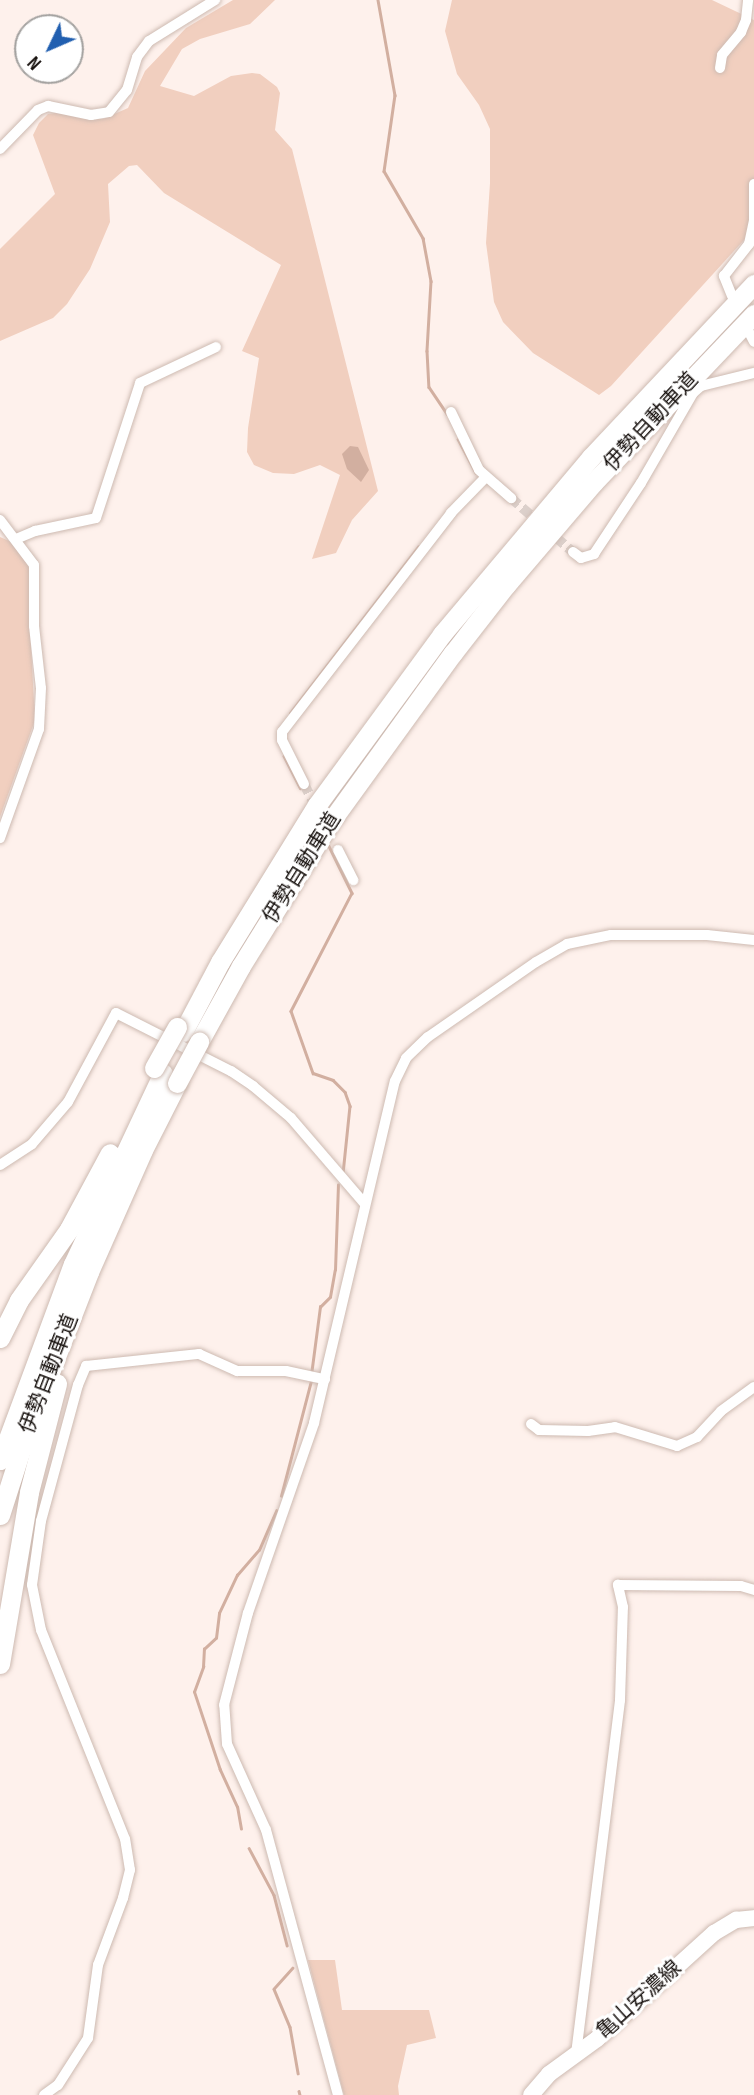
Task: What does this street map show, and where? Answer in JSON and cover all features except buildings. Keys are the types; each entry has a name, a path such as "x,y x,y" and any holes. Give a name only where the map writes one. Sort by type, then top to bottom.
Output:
{"highway":[{"name":"伊勢自動車道","path":"0,1460 73,1264 165,1074 220,962 317,806 442,634 546,506 754,284"},
{"name":"伊勢自動車道","path":"186,1033 329,824 453,653 506,585 594,482 752,329"},
{"path":"0,1338 19,1300 69,1229 165,1074 186,1033"},
{"name":"伊勢自動車道","path":"0,1515 48,1374 102,1243 165,1074"},
{"path":"0,1664 37,1451 102,1243"}],"main road":[{"name":"亀山安濃線","path":"531,2095 550,2074 714,1933 736,1920 754,1918"}],"street":[{"path":"0,149 38,110 48,106 91,115 109,112 127,90 137,57 149,41 215,0"},
{"path":"720,68 722,55 741,32 746,20 748,0"},
{"path":"732,296 724,276 749,244 754,220 754,184"},
{"path":"16,539 34,531 96,518 140,383 216,347"},
{"path":"573,552 581,558 594,554 641,483 694,393 701,386 754,373"},
{"path":"452,412 475,465 511,498"},
{"path":"304,784 282,740 284,729 451,513 486,477"},
{"path":"0,520 16,539 35,570 34,626 41,688 34,750 0,838"},
{"path":"338,850 353,880"},
{"path":"338,2095 266,1830 231,1755 225,1723 228,1684 248,1613 306,1450 391,1092 406,1058 428,1037 536,962 575,941 611,935 707,935 754,940"},
{"path":"0,1165 32,1144 68,1102 116,1013 232,1071 253,1086 291,1118 364,1203"},
{"path":"44,2095 58,2085 88,2038 97,1965 123,1898 130,1870 122,1832 41,1630 32,1594 32,1569 41,1521 78,1385 86,1366 199,1354 237,1371 286,1371 321,1378"},
{"path":"531,1424 539,1430 589,1431 615,1427 677,1446 697,1437 720,1411 754,1387"},
{"path":"576,2054 620,1700 623,1607 618,1585 741,1586 754,1590"}],"shaded area":[{"path":"233,0 275,0 250,24 200,39 182,49 160,86 194,96 231,76 252,73 260,74 277,87 280,93 275,130 292,149 378,491 352,520 336,553 312,559 340,475 320,465 294,474 273,473 254,465 247,452 259,358 242,351 281,265 164,193 137,165 129,166 108,184 110,222 90,269 67,304 53,318 0,341 0,249 55,194 33,135 39,123 48,114 103,119 128,108 145,71 186,28"},
{"path":"452,0 712,0 754,20 754,229 611,386 599,395 533,353 503,322 494,302 486,243 490,129 479,105 457,74 445,31"},
{"path":"350,446 358,447 369,470 361,482 347,469 342,454"},
{"path":"0,537 14,543 27,560 33,588 30,629 35,720 0,817"},
{"path":"308,1960 335,1960 342,2010 429,2010 436,2038 407,2045 398,2086 399,2095 344,2095"}],"waterway":[{"path":"378,0 395,95 384,171 423,238 431,281 427,351 429,387 447,414"},
{"path":"458,439 476,473"},
{"path":"290,713 418,547"},
{"path":"284,756 300,788"},
{"path":"327,842 352,893 291,1011 313,1073 333,1080 345,1092 350,1106 343,1174"},
{"path":"311,1375 320,1307 330,1297 335,1270 338,1185"},
{"path":"281,1496 311,1381"},
{"path":"241,1829 237,1807 220,1770 194,1692 203,1667 204,1649 216,1638 219,1613 237,1575 259,1550 276,1511"},
{"path":"249,1848 274,1895 287,1945"},
{"path":"293,1968 274,1989 290,2027 298,2073"},
{"path":"299,2091 300,2095"}],"tunnel":[{"path":"511,498 573,552"},
{"path":"304,784 317,810"}]}
